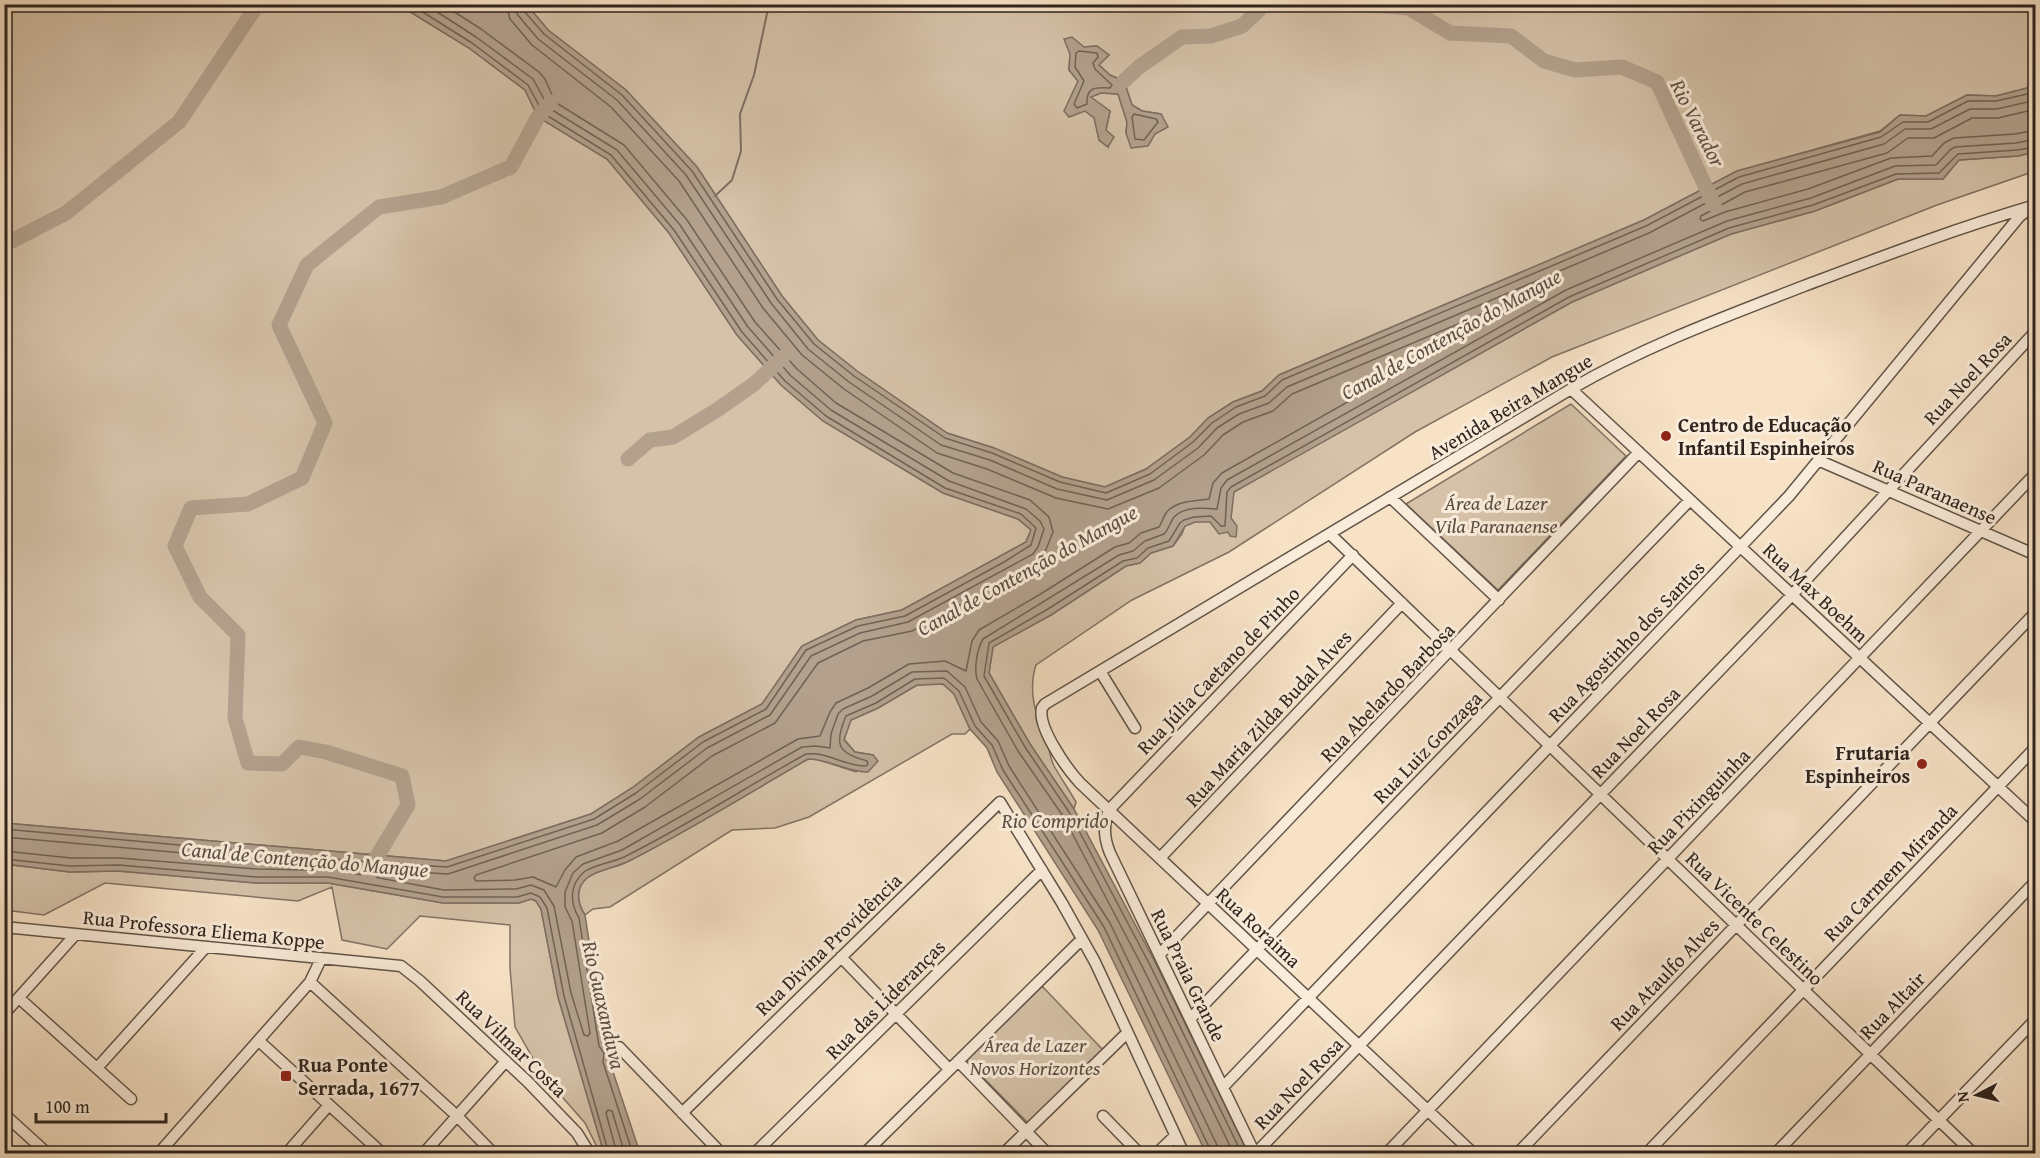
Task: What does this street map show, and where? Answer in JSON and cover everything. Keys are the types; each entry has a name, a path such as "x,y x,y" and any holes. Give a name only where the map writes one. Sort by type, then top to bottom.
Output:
{"street":[{"name":"Avenida Beira Mangue","path":"1041,712 1045,704 1571,389 1629,357 1695,328 1929,238 2036,205"},
{"name":"Rua Agostinho dos Santos","path":"1223,1087 1789,496 2019,217 2036,205"},
{"name":"Rua Noel Rosa","path":"1255,1154 1792,595 2036,331"},
{"name":"Rua Max Boehm","path":"1571,389 2036,822"},
{"name":"Rua Abelardo Barbosa","path":"1160,955 1639,452"},
{"name":"Rua Paranaense","path":"1820,460 2036,555"},
{"name":"Rua Pixinguinha","path":"1386,1154 2036,473"},
{"path":"1390,497 1499,600"},
{"name":"Rua Luiz Gonzaga","path":"1190,1019 1690,500"},
{"name":"Rua Vicente Celestino","path":"1330,534 1974,1154"},
{"name":"Rua Júlia Caetano de Pinho","path":"1109,810 1353,555"},
{"name":"Rua Maria Zilda Budal Alves","path":"1160,858 1402,603"},
{"name":"Rua Ataulfo Alves","path":"1517,1154 2036,612"},
{"path":"1100,671 1135,728"},
{"name":"Rua Roraima","path":"1041,712 1042,723 1067,767 1080,783 1474,1154"},
{"name":"Rua Carmem Miranda","path":"1646,1154 1802,988 2036,747"},
{"name":"Rua Divina Providência","path":"682,1113 1000,802 1042,870"},
{"name":"Rua Praia Grande","path":"1109,810 1104,828 1107,846 1255,1154"},
{"path":"1042,870 1104,980 1184,1154"},
{"name":"Rua das Lideranças","path":"754,1154 1042,870"},
{"name":"Rua Altair","path":"1775,1154 2036,881"},
{"name":"Rua Professora Eliema Koppe","path":"4,927 400,966"},
{"path":"4,1014 75,935"},
{"path":"864,1154 1082,939"},
{"path":"97,1068 206,947"},
{"path":"841,957 949,1069"},
{"path":"158,1154 310,982 321,959"},
{"name":"Rua Vilmar Costa","path":"400,966 420,981 507,1061 566,1121 590,1154"},
{"path":"310,982 457,1116 494,1154"},
{"path":"19,998 131,1099"},
{"path":"1906,1154 2036,1019"},
{"path":"1003,1154 1127,1033"},
{"path":"259,1041 383,1154"},
{"path":"619,1047 722,1154"},
{"path":"423,1154 507,1061"},
{"path":"958,1061 1048,1154"},
{"path":"285,1154 329,1105"},
{"path":"4,1114 48,1154"},
{"path":"1103,1116 1140,1154"},
{"path":"1156,1154 1175,1136"}],"green space":[{"path":"4,5 399,5 469,48 525,90 538,117 607,159 669,233 737,335 781,385 823,421 943,493 1018,519 1031,530 1026,542 902,610 856,620 802,646 762,704 699,737 632,788 591,814 446,861 5,823"},
{"path":"527,5 2035,5 2035,86 1996,96 1967,95 1926,116 1900,115 1880,131 1737,171 1644,220 1279,375 1262,391 1233,402 1208,418 1190,437 1146,469 1105,487 1062,477 994,448 947,433 857,371 818,340 782,296 697,167 626,90 548,30","holes":["1097,46 1109,55 1098,64 1110,75 1124,81 1132,105 1142,111 1161,114 1167,127 1155,133 1126,133 1127,122 1118,94 1101,93 1090,97 1110,111 1106,130 1108,147 1099,140 1095,118 1085,111 1078,81 1069,70 1070,54 1084,47"]},
{"path":"2035,152 2035,171 1937,205 1552,357 1415,432 1229,552 1132,600 1036,665 1033,675 1034,705 1053,763 1076,802 1074,809 1030,744 989,673 993,647 1000,642 1051,615 1126,566 1140,563 1151,553 1173,546 1185,526 1195,522 1231,518 1233,492 1572,302 1731,234 1815,211 1898,179 1943,179 1959,160 2018,156"},
{"name":"Área de Lazer Vila Paranaense","path":"1571,404 1626,456 1498,590 1406,504"},
{"path":"943,684 954,694 970,729 965,734 952,734 809,817 775,828 732,830 610,907 593,909 585,915 578,896 580,886 591,875 624,863 652,849 808,759 816,759 856,772 873,755 855,752 844,739 851,720 878,708 917,685"},
{"path":"4,864 70,872 118,871 256,883 328,883 443,903 519,903 531,899 536,901 541,909 558,997 604,1153 600,1153 585,1123 542,1074 515,1027 510,968 510,925 420,916 387,949 342,940 332,887 298,901 105,883 44,915 5,910"},
{"name":"Área de Lazer Novos Horizontes","path":"1042,986 1103,1050 1028,1123 966,1060"}],"water":[{"path":"399,5 527,5 548,30 626,90 697,167 782,296 818,340 857,371 947,433 994,448 1062,477 1105,487 1146,469 1190,437 1208,418 1233,402 1262,391 1279,375 1644,220 1737,171 1880,132 1900,115 1926,116 1967,95 1996,96 2035,86 2035,152 2018,156 1959,160 1943,179 1898,179 1815,211 1731,234 1572,302 1234,492 1231,518 1237,526 1236,537 1230,536 1228,532 1219,534 1210,522 1195,522 1185,526 1173,546 1151,553 1140,563 1126,566 1051,615 993,647 989,673 1030,744 1074,809 1155,962 1248,1153 1206,1153 1098,930 997,772 987,748 970,729 954,694 943,684 917,685 878,708 851,720 844,740 855,752 873,755 878,761 868,772 808,759 674,837 624,863 591,875 580,886 578,896 585,915 605,1045 611,1051 609,1060 640,1153 604,1153 558,997 541,909 536,901 531,899 519,903 443,903 328,883 256,883 118,871 70,872 5,864 4,823 446,861 591,814 632,788 699,737 762,704 802,646 856,620 902,610 1026,542 1031,530 1018,519 943,493 823,421 781,385 737,335 669,233 607,159 538,117 525,90 469,48"},
{"path":"1072,37 1084,47 1097,46 1109,55 1099,65 1110,75 1124,81 1132,105 1142,111 1161,114 1168,127 1155,134 1148,146 1131,148 1126,133 1127,122 1118,94 1101,93 1091,97 1110,111 1106,130 1114,137 1108,147 1099,140 1094,118 1085,111 1069,117 1064,111 1078,81 1069,70 1070,54 1064,39"}],"waterway":[{"path":"4,245 66,213 179,122 258,4"},
{"path":"715,196 732,180 741,151 740,114 754,75 769,4"},
{"path":"1124,81 1139,67 1182,37 1211,36 1242,26 1260,9 1260,4"},
{"name":"Rio Varador","path":"1359,4 1409,8 1450,33 1511,36 1544,61 1575,70 1622,67 1657,82 1714,205"},
{"name":"Canal de Contenção do Mangue","path":"369,875 376,858 408,805 402,776 326,752 299,747 282,764 248,763 235,718 238,635 200,597 175,546 191,508 248,504 302,478 325,423 279,325 307,265 379,207 441,197 511,167 538,117 551,102"},
{"path":"628,459 650,440 673,437 717,410 754,384 783,357"}],"place":[{"name":"Centro de Educação Infantil Espinheiros","path":"1666,436"},
{"name":"Frutaria Espinheiros","path":"1922,764"},
{"name":"Rua Ponte Serrada, 1677","path":"286,1076"}],"water label":[{"name":"Rio Comprido","path":"1055,820"},
{"name":"Rio Guaxanduva","path":"604,1005"}]}
